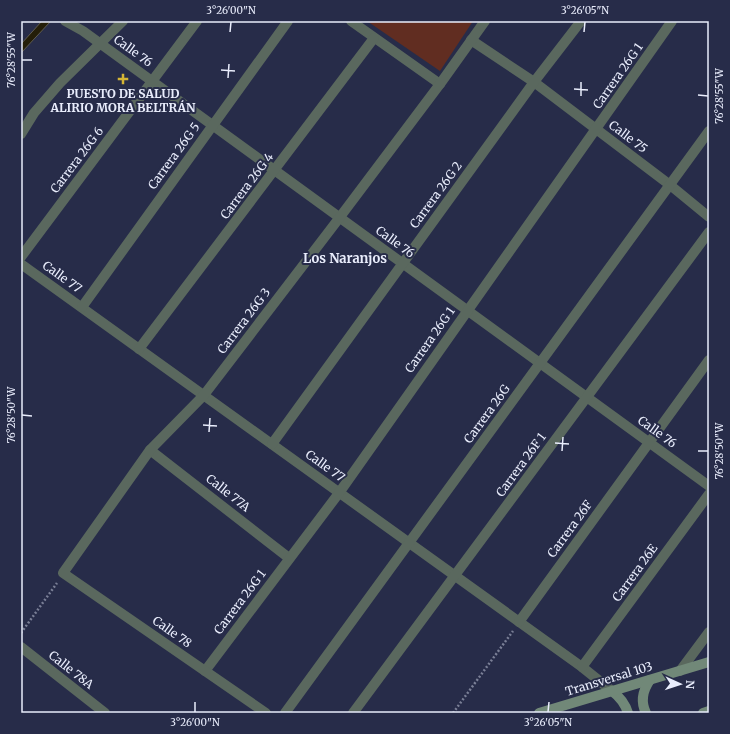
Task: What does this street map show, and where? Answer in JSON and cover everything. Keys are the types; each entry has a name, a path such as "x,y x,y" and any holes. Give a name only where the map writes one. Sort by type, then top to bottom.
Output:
{"street":[{"name":"Calle 76","path":"65,21 100,43 709,486"},
{"path":"21,134 34,113 60,83 123,21"},
{"name":"Carrera 26G 6","path":"21,257 197,21"},
{"name":"Carrera 26G 5","path":"82,307 288,21"},
{"path":"351,21 440,84"},
{"name":"Carrera 26G 3","path":"63,573 150,450 204,395 340,218 485,21"},
{"name":"Carrera 26G 2","path":"272,444 534,82 581,21"},
{"name":"Carrera 26G 1","path":"205,671 339,492 672,21"},
{"name":"Carrera 26G 4","path":"140,349 374,38"},
{"name":"Calle 75","path":"471,40 534,82 670,185 709,217"},
{"name":"Carrera 26G","path":"285,713 709,131"},
{"name":"Carrera 26F 1","path":"353,713 709,232"},
{"name":"Calle 77","path":"21,264 582,667 612,691"},
{"name":"Carrera 26F","path":"519,622 709,360"},
{"name":"Calle 77A","path":"150,450 290,558"},
{"name":"Carrera 26E","path":"582,667 709,494"},
{"name":"Calle 78","path":"63,573 266,713"},
{"path":"680,671 709,632"},
{"name":"Calle 78A","path":"21,647 105,713"},
{"name":"Transversal 103","path":"539,713 709,662"},
{"path":"646,713 642,701 643,693 650,680"},
{"path":"612,691 620,697 626,706 628,713"},
{"path":"703,713 709,711"}],"path":[{"path":"21,633 63,573"},
{"path":"453,713 519,622"}],"shaded area":[{"path":"42,21 51,21 21,53 21,44"},
{"path":"367,21 473,21 440,71"}],"place":[{"name":"PUESTO DE SALUD ALIRIO MORA BELTRÁN","path":"123,79"}],"district":[{"name":"Los Naranjos","path":"345,258"}]}
